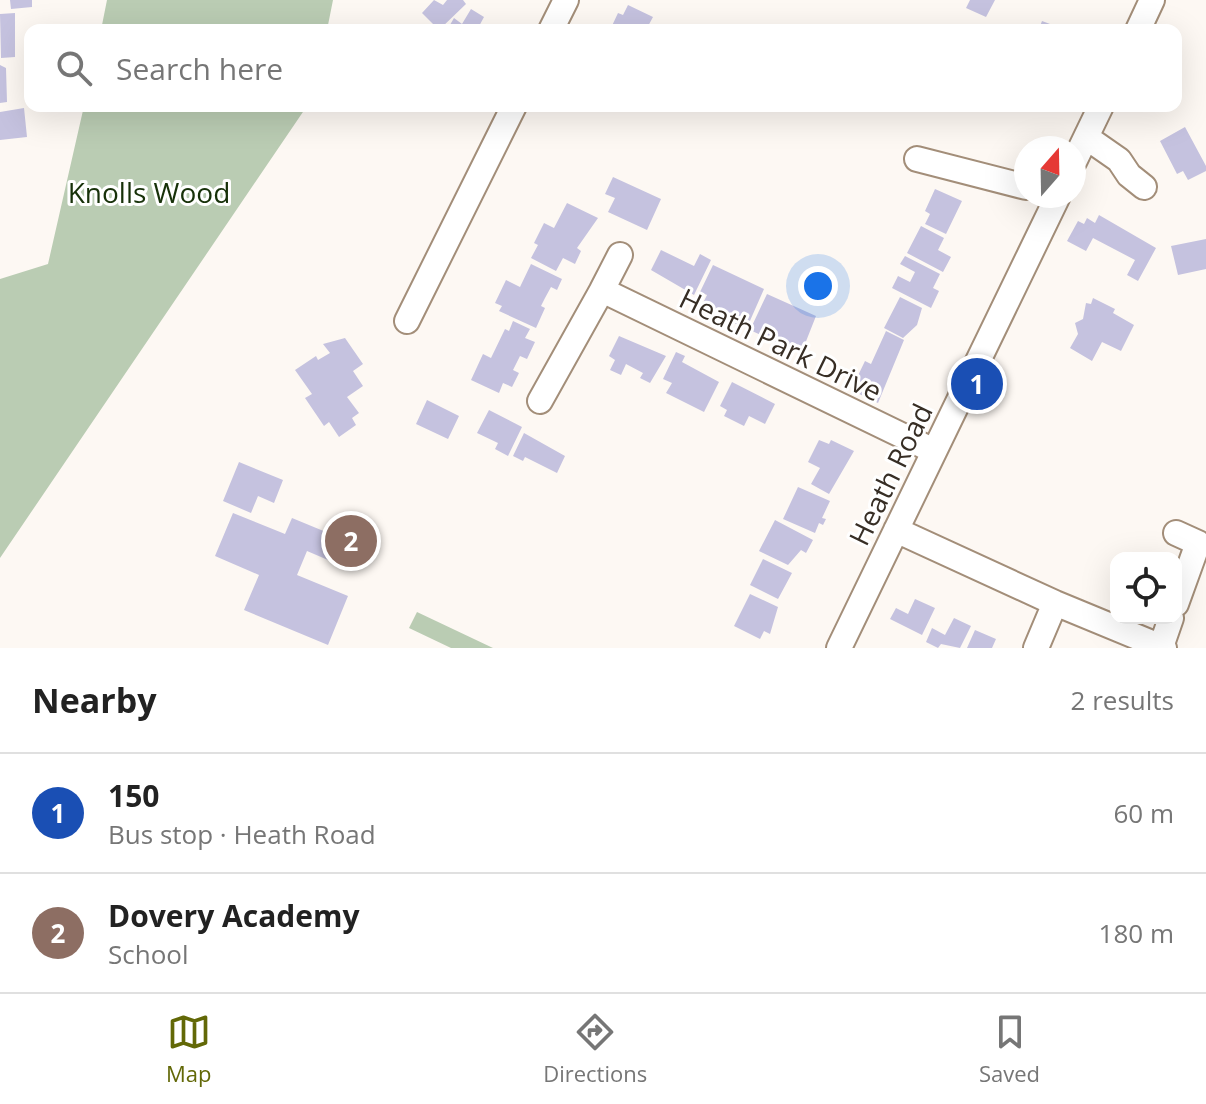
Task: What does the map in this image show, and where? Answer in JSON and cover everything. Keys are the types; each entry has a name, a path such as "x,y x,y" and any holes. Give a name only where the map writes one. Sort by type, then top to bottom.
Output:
{"street":[{"path":"554,24 566,0"},
{"path":"407,321 511,112"},
{"path":"1098,112 1086,137 1119,160 1129,175 1144,187"},
{"path":"917,159 1014,184"},
{"name":"Heath Road","path":"839,648 1052,208"},
{"path":"540,401 620,255"},
{"name":"Heath Park Drive","path":"602,290 934,451"},
{"path":"896,530 1055,603 1162,647 1169,624"},
{"path":"1182,582 1193,541"},
{"path":"1036,648 1055,603"}],"green space":[{"path":"107,0 333,0 328,24 102,24"},
{"name":"Knolls Wood","path":"83,112 303,112 0,558 0,279 48,264"},
{"path":"417,612 493,648 451,648 409,628"}],"building":[{"path":"10,0 32,0 32,7 11,9"},
{"path":"434,0 443,5 447,0 463,0 466,4 445,24 433,24 422,13"},
{"path":"970,0 995,0 986,17 966,8"},
{"path":"628,5 653,17 649,24 613,24 618,13 623,15"},
{"path":"471,9 484,17 480,24 462,24"},
{"path":"15,13 15,57 1,58 0,14"},
{"path":"0,65 6,68 7,102 0,103"},
{"path":"24,108 27,137 0,140 0,112"},
{"path":"1185,127 1206,166 1206,171 1188,180 1183,171 1177,174 1160,141"},
{"path":"613,177 661,199 647,230 608,212 615,198 605,194"},
{"path":"935,189 962,201 946,234 925,224 930,214 925,211"},
{"path":"567,203 598,218 577,248 581,251 575,264 563,258 556,271 531,258 538,245 534,243 544,223 554,228"},
{"path":"1099,215 1156,248 1138,281 1127,275 1135,260 1093,238 1086,251 1067,241 1078,221 1084,224 1087,218 1095,223"},
{"path":"921,226 944,238 938,250 951,257 943,272 907,253"},
{"path":"1206,239 1206,269 1178,275 1171,246"},
{"path":"661,250 694,266 700,254 711,260 694,295 651,270"},
{"path":"905,256 940,274 933,288 939,291 931,308 892,288 898,276 910,282 915,272 900,264"},
{"path":"531,264 562,279 557,290 551,287 545,298 541,306 545,308 536,328 499,311 502,306 495,303 506,280 520,287"},
{"path":"713,265 764,289 749,323 741,320 739,325 727,320 729,314 702,305 707,295 700,292"},
{"path":"767,294 816,316 801,354 750,330"},
{"path":"900,297 922,308 917,325 903,338 884,328"},
{"path":"1093,298 1115,309 1113,313 1134,325 1121,351 1102,342 1092,361 1070,348 1078,334 1075,323 1083,319 1086,303 1091,304"},
{"path":"513,321 530,329 525,338 535,342 527,359 520,356 513,370 519,373 512,387 503,383 499,393 471,380 483,354 491,358 505,329 509,331"},
{"path":"886,331 904,340 878,403 851,390 865,361 871,364"},
{"path":"619,336 666,356 650,383 640,378 643,373 626,364 621,375 610,370 615,360 609,356"},
{"path":"345,338 363,364 353,371 363,386 347,397 359,413 352,418 356,425 339,437 329,422 324,426 305,398 312,394 295,370 316,356 318,360 330,353 323,344"},
{"path":"676,352 685,356 682,362 719,382 704,412 666,393 672,383 663,379"},
{"path":"732,382 775,404 765,424 749,416 744,426 724,416 727,410 720,406"},
{"path":"427,400 459,416 448,439 416,424"},
{"path":"489,410 522,427 508,456 495,449 498,443 477,433"},
{"path":"524,433 565,456 557,473 525,457 523,461 513,456"},
{"path":"819,440 829,444 831,440 854,451 829,494 811,484 820,468 808,462"},
{"path":"239,462 283,480 274,503 258,496 251,513 223,501"},
{"path":"798,487 830,501 822,518 826,519 823,525 819,523 815,533 783,519"},
{"path":"233,513 285,534 292,518 338,537 328,560 307,551 297,575 348,596 328,645 244,610 259,575 215,556"},
{"path":"775,520 813,540 806,553 801,550 788,565 759,551"},
{"path":"763,559 792,573 778,599 750,585"},
{"path":"750,594 778,607 770,634 764,631 760,639 734,626"},
{"path":"915,599 935,608 922,635 890,619 896,608 908,614"},
{"path":"954,618 971,626 960,648 941,644 938,648 926,642 932,628 945,635"},
{"path":"975,630 996,639 992,648 967,648"}],"place":[{"name":"150","path":"977,384"},
{"name":"Dovery Academy","path":"351,541"}]}
